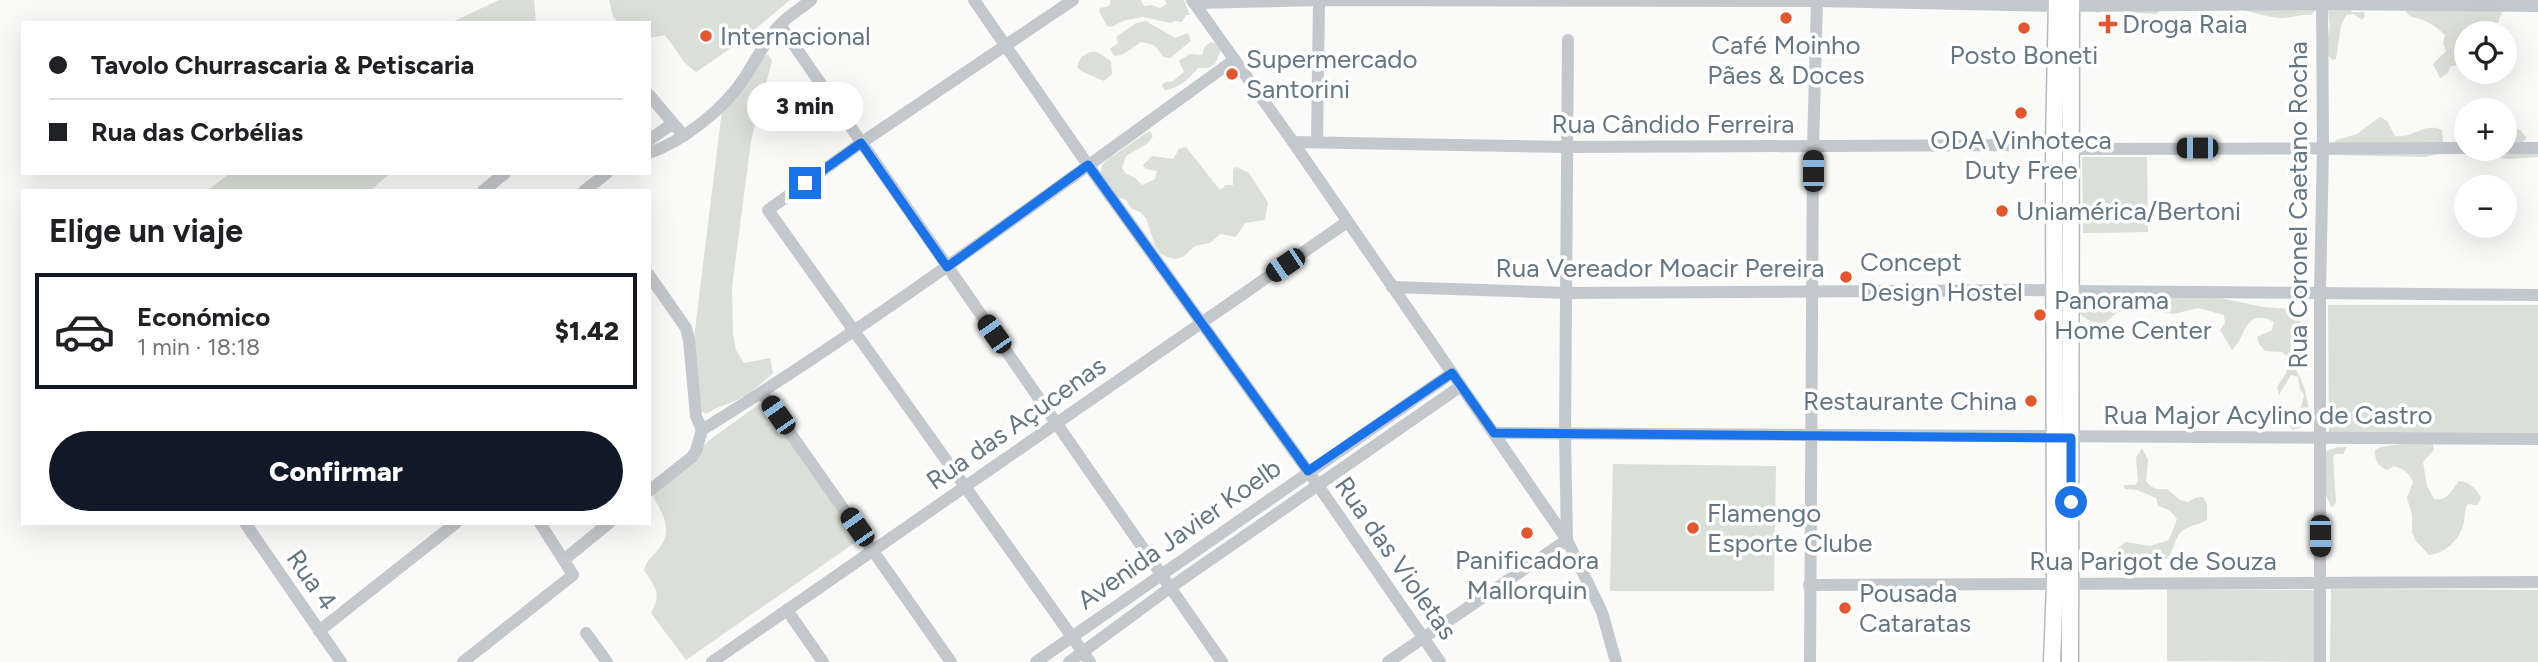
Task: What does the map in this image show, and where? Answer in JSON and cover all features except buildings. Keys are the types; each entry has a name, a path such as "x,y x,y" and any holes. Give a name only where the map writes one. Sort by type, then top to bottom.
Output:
{"main road":[{"path":"2063,438 2053,290 2054,145 2064,3"},
{"path":"2064,3 2071,149 2071,291 2063,438 2063,584 2070,662"},
{"path":"2052,662 2063,584"}],"street":[{"path":"651,152 684,136 730,99 759,51 780,25 811,0"},
{"name":"Rua das Violetas","path":"974,0 1440,662"},
{"path":"1073,0 861,143 768,210 1086,657"},
{"path":"1317,142 1319,0"},
{"path":"1810,662 1812,147 1816,0"},
{"path":"1193,2 1816,0 2538,5"},
{"path":"1193,2 1293,142 1567,540 1602,612 1616,662"},
{"name":"Rua Coronel Caetano Rocha","path":"2320,662 2322,2"},
{"path":"780,25 1222,662"},
{"path":"1567,540 1565,435 1568,40"},
{"path":"702,430 762,393 947,267 1234,60"},
{"path":"651,98 684,136"},
{"path":"651,139 672,124"},
{"name":"Rua Cândido Ferreira","path":"1293,142 1566,147 2054,145"},
{"path":"2071,149 2454,148"},
{"path":"2517,148 2538,148"},
{"path":"485,189 503,175"},
{"path":"587,189 604,175"},
{"name":"Rua das Açucenas","path":"712,662 1347,222"},
{"path":"651,278 686,328 696,416 702,430 692,457 652,483"},
{"name":"Rua Vereador Moacir Pereira","path":"1392,286 1567,293 2053,290"},
{"path":"2071,291 2538,295"},
{"name":"Avenida Javier Koelb","path":"1036,662 1452,373"},
{"name":"Avenida Javier Koelb","path":"1069,662 1086,657 1171,587 1319,487 1461,386"},
{"path":"762,393 951,662"},
{"name":"Rua Major Acylino de Castro","path":"1494,433 1812,437 2538,439"},
{"name":"Rua 4","path":"246,525 341,662"},
{"path":"319,631 453,525"},
{"path":"463,662 571,578 572,571 541,525"},
{"path":"565,559 607,525"},
{"path":"1388,662 1567,540"},
{"name":"Rua Parigot de Souza","path":"1809,585 2538,582"},
{"path":"787,610 823,662"},
{"path":"586,633 607,662"}],"shaded area":[{"path":"499,0 534,0 536,21 454,21"},
{"name":"Internacional","path":"609,0 790,0 740,42 696,72 685,63 665,35 651,38 651,21 617,21 613,17"},
{"path":"1110,0 1141,0 1144,6 1160,8 1167,4 1165,0 1184,0 1190,15 1186,15 1182,22 1171,23 1143,17 1126,20 1111,27 1107,26 1099,11 1100,8 1109,6"},
{"path":"2111,0 2137,0 2139,5 2145,7 2157,4 2179,5 2198,0 2260,1 2317,9 2311,15 2278,18 2218,2 2208,9 2183,6 2162,8 2156,14 2104,11 2096,13 2094,9 2097,4 2112,2"},
{"path":"2327,0 2352,12 2364,12 2365,16 2362,20 2354,14 2346,15 2341,26 2336,59 2332,60 2325,52 2330,26"},
{"path":"2518,5 2502,12 2499,21 2454,21 2454,66 2440,78 2433,64 2446,51 2443,43 2445,35 2405,11 2412,8"},
{"path":"1146,21 1175,38 1188,33 1191,41 1170,58 1164,57 1154,45 1141,42 1122,55 1114,56 1110,49 1118,43 1116,37 1136,23"},
{"path":"1211,42 1221,49 1215,64 1208,68 1198,68 1183,82 1165,90 1163,83 1173,81 1184,72 1179,61 1190,54 1202,55 1205,46"},
{"path":"1097,52 1111,61 1112,74 1104,81 1077,67 1081,57"},
{"path":"768,54 772,61 751,141 732,287 736,350 744,363 770,358 773,373 743,396 706,414 699,410 694,338 722,110 759,59"},
{"path":"2380,117 2387,121 2395,136 2430,128 2442,130 2443,142 2448,148 2426,157 2329,155 2329,150 2336,140 2357,134"},
{"path":"2517,129 2527,138 2521,143 2538,150 2538,157 2517,158"},
{"path":"1149,131 1153,136 1148,143 1126,156 1122,168 1126,174 1142,185 1155,179 1157,171 1145,169 1143,165 1152,156 1173,159 1179,149 1186,147 1220,190 1226,185 1233,185 1233,169 1237,167 1249,173 1268,203 1265,220 1245,223 1236,237 1220,234 1210,243 1195,246 1183,257 1175,259 1160,253 1146,218 1132,209 1126,200 1117,197 1101,173 1102,165 1107,160"},
{"path":"2082,157 2147,157 2148,232 2083,233"},
{"path":"227,175 388,175 372,189 210,189"},
{"path":"2211,296 2263,307 2291,309 2297,314 2301,322 2292,336 2289,361 2302,382 2307,397 2309,421 2302,427 2293,430 2288,425 2292,418 2299,416 2304,395 2298,377 2291,375 2279,395 2277,387 2286,373 2288,357 2282,352 2265,351 2257,337 2272,330 2274,322 2264,318 2251,321 2232,350 2220,330 2225,323 2224,315 2198,308 2173,314 2130,307 2122,309 2103,324 2087,319 2075,307 2087,297"},
{"path":"2328,305 2538,305 2538,436 2329,436"},
{"path":"762,402 858,537 856,542 686,660 651,613 657,595 644,570 662,544 666,530 664,517 653,497 657,490 712,438"},
{"path":"2432,442 2434,450 2423,462 2427,486 2434,499 2446,497 2459,481 2472,486 2481,498 2477,505 2468,504 2461,532 2454,542 2440,552 2429,555 2415,540 2412,532 2412,515 2407,498 2413,482 2400,468 2394,466 2387,470 2381,466 2376,460 2375,450 2393,445"},
{"path":"2347,447 2343,454 2335,454 2333,457 2336,502 2331,507 2325,493 2326,451"},
{"path":"2142,448 2148,460 2148,484 2167,489 2180,500 2188,502 2203,497 2207,504 2207,520 2181,532 2170,554 2163,560 2148,556 2125,561 2117,558 2114,551 2126,542 2150,546 2169,540 2177,519 2169,510 2158,506 2156,498 2137,490 2125,489 2123,485 2135,485 2138,482 2136,457"},
{"name":"Flamengo Esporte Clube","path":"1613,464 1776,466 1774,591 1610,591"},
{"path":"2167,589 2314,590 2314,662 2167,661"},
{"path":"2331,589 2538,590 2538,662 2330,662"}],"place":[{"name":"Café Moinho Pães & Doces","path":"1786,18"},
{"name":"Droga Raia","path":"2108,24"},
{"name":"Posto Boneti","path":"2024,28"},
{"name":"Internacional","path":"706,36"},
{"name":"Supermercado Santorini","path":"1232,74"},
{"name":"ODA Vinhoteca Duty Free","path":"2021,113"},
{"name":"Uniamérica/Bertoni","path":"2002,211"},
{"name":"Concept Design Hostel","path":"1846,277"},
{"name":"Panorama Home Center","path":"2040,315"},
{"name":"Restaurante China","path":"2031,401"},
{"name":"Flamengo Esporte Clube","path":"1693,528"},
{"name":"Panificadora Mallorquin","path":"1527,533"},
{"name":"Pousada Cataratas","path":"1845,608"}],"route":[{"path":"805,183 861,143 947,267 1088,165 1308,471 1452,373 1494,433 2071,438 2071,502"}]}
